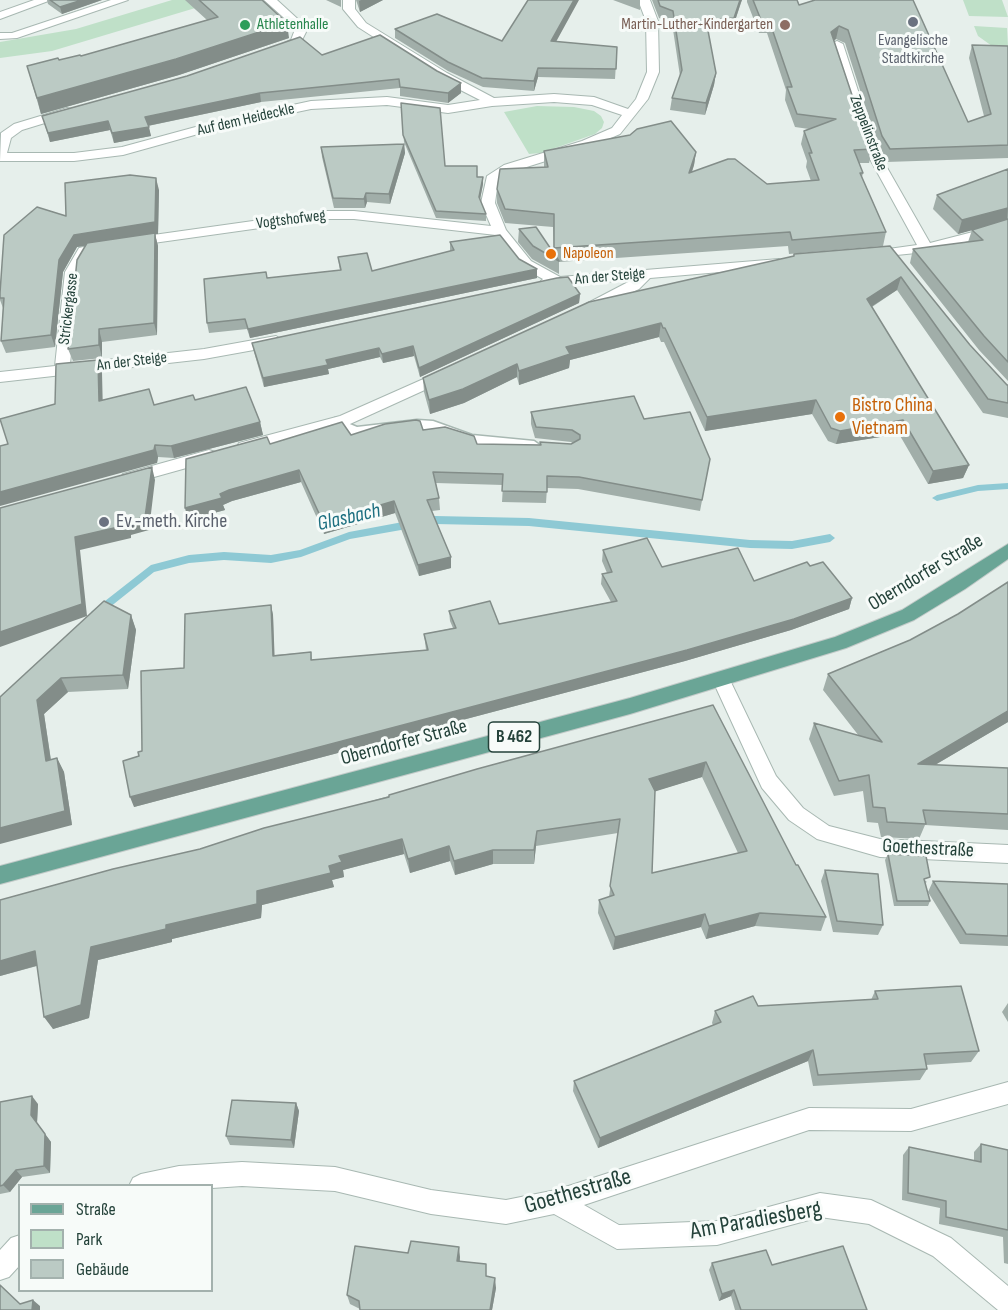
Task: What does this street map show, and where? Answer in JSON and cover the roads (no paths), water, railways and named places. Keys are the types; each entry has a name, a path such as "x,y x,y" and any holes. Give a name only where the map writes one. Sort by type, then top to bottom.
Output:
{"main road":[{"name":"Oberndorfer Straße","path":"0,875 630,706 840,643 916,610 1008,550"}],"street":[{"path":"0,16 45,0"},
{"path":"0,36 13,36 122,0"},
{"path":"269,52 296,42 300,32 297,24 270,0"},
{"path":"349,0 349,9 362,25 443,76 492,102"},
{"path":"556,281 526,264 500,231 488,203 492,179 509,168 586,144 616,131 642,99 653,72 652,21 644,0"},
{"name":"Zeppelinstraße","path":"837,44 871,150 926,248"},
{"name":"Auf dem Heideckle","path":"1,157 74,157 123,151 214,126 311,105 387,100 448,110 492,102 554,98 594,101 630,114"},
{"path":"1,157 0,151 5,136 18,126 83,107"},
{"name":"Vogtshofweg","path":"84,251 324,215 354,214 500,231"},
{"path":"855,257 926,248 1008,227"},
{"name":"Strickergasse","path":"63,370 72,272 84,251"},
{"path":"891,254 904,270"},
{"name":"An der Steige","path":"534,286 556,281 791,262"},
{"path":"582,311 634,286 647,273"},
{"name":"An der Steige","path":"0,377 204,354 292,338"},
{"path":"113,482 336,423 464,366"},
{"name":"Goethestraße","path":"721,679 769,782 795,814 824,833 879,848 1008,854"},
{"name":"Goethestraße","path":"146,1184 179,1178 242,1173 335,1179 431,1202 506,1212 556,1202 809,1119 911,1120 1008,1094"},
{"name":"Am Paradiesberg","path":"556,1202 618,1238 717,1233 820,1205 871,1212 942,1247 1008,1302"},
{"path":"0,1268 18,1249"}],"lane":[{"path":"336,423 356,432 417,425 433,426 470,440 549,447"}],"waterway":[{"name":"Glasbach","path":"937,498 978,488 1008,486"},
{"name":"Glasbach","path":"96,612 151,569 189,559 224,556 271,559 301,553 349,536 435,520 529,522 750,544 792,545 830,538"}],"place":[{"name":"Evangelische Stadtkirche","path":"913,22"},
{"name":"Athletenhalle","path":"245,25"},
{"name":"Martin-Luther-Kindergarten","path":"785,25"},
{"name":"Napoleon","path":"551,254"},
{"name":"Bistro China Vietnam","path":"840,417"},
{"name":"Ev.-meth. Kirche","path":"104,522"}]}
